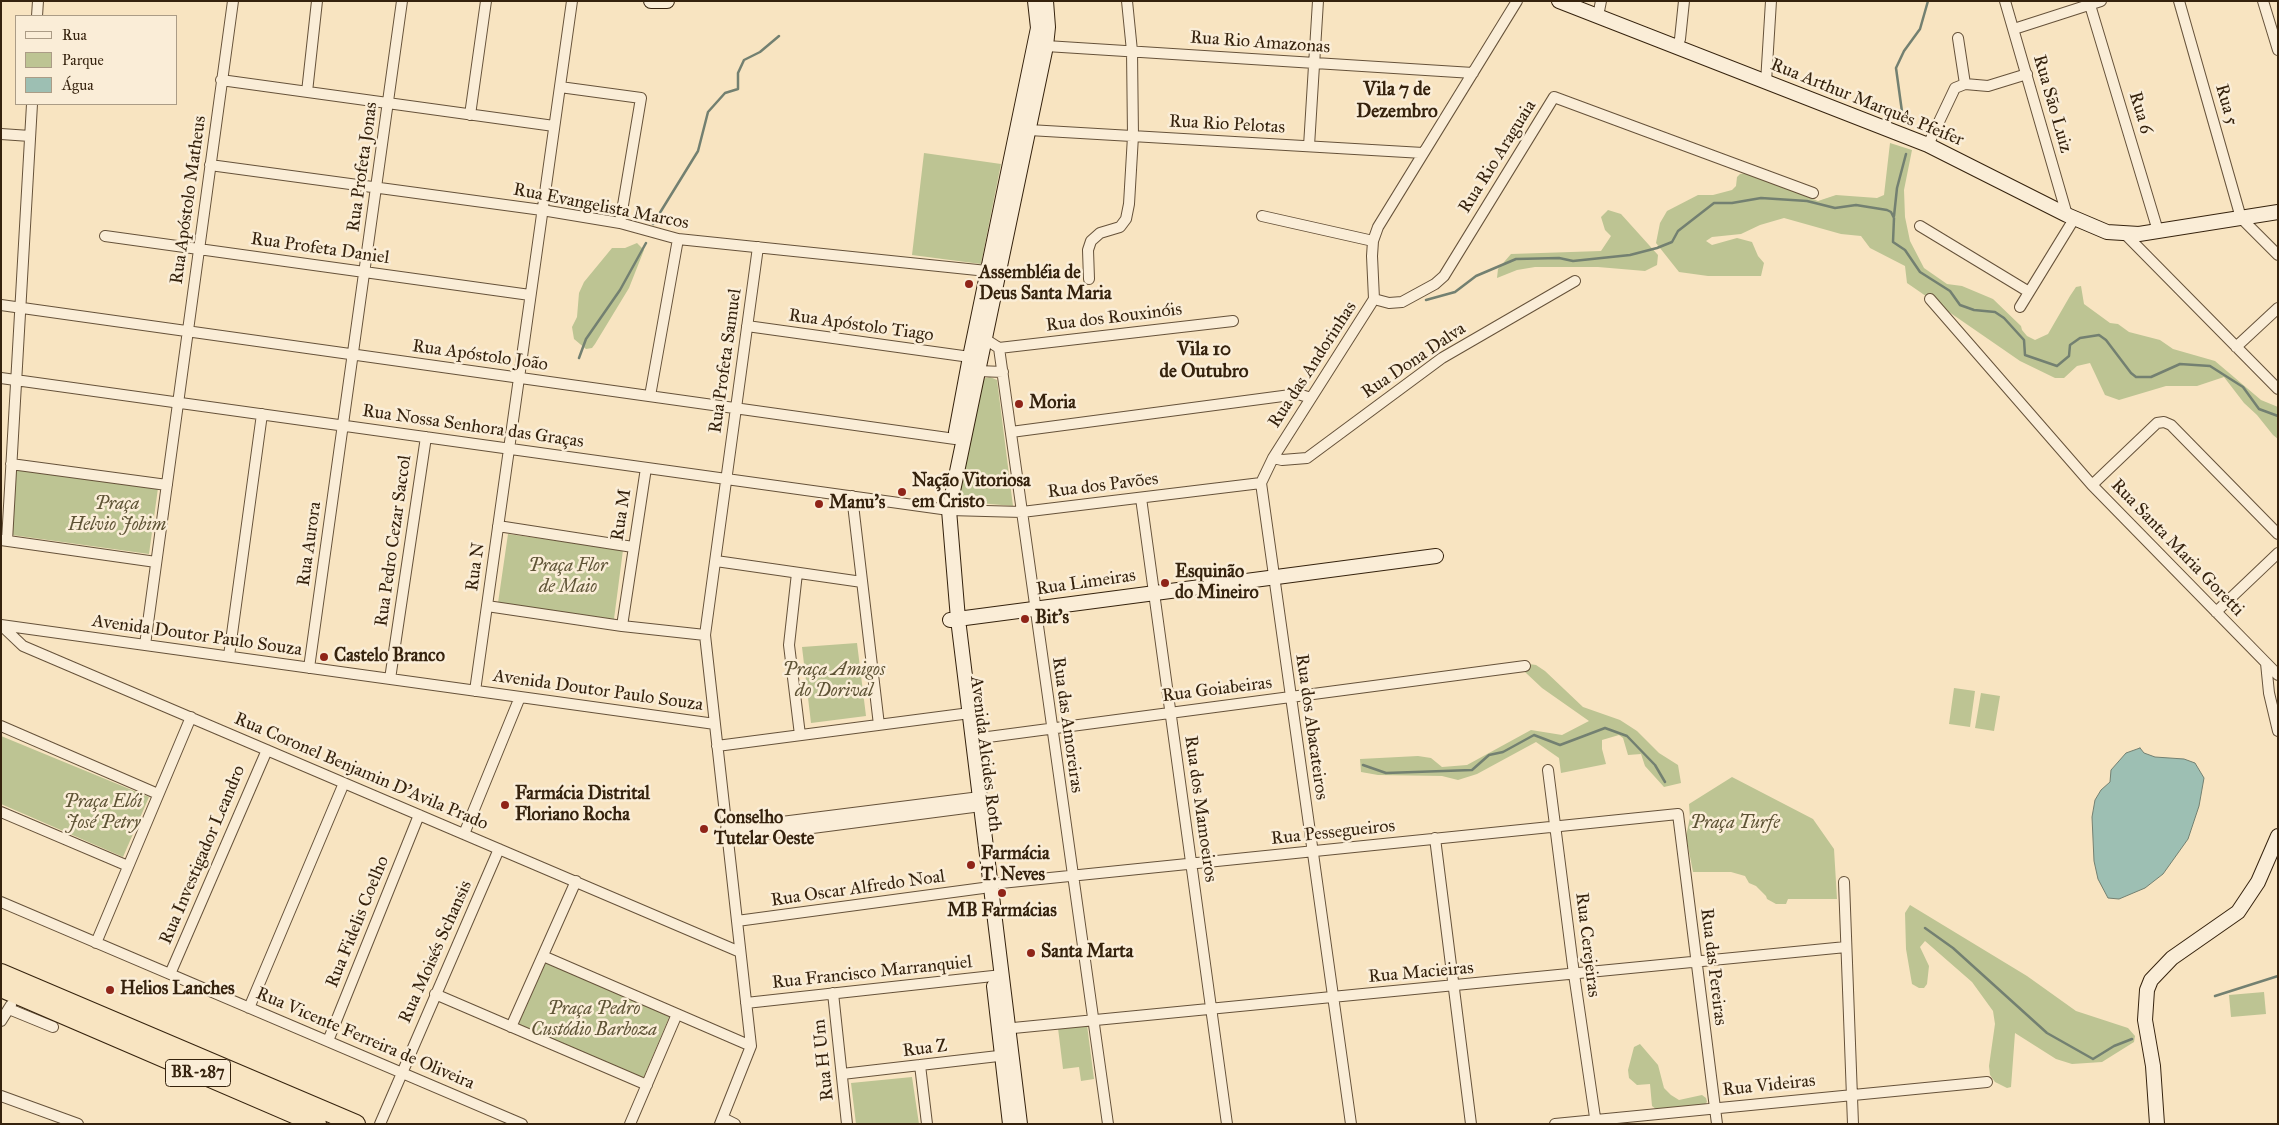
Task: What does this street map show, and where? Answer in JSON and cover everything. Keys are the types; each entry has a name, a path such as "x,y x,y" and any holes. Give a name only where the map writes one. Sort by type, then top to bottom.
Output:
{"highway":[{"name":"BR-287","path":"1,973 356,1124"},
{"name":"BR-287","path":"9,997 317,1124"}],"street":[{"path":"37,15 38,1"},
{"name":"Rua Apóstolo Matheus","path":"145,645 233,1"},
{"path":"308,92 317,1"},
{"name":"Rua Profeta Jonas","path":"344,426 402,1"},
{"path":"470,115 486,1"},
{"name":"Rua N","path":"475,690 572,1"},
{"path":"651,1 667,1"},
{"path":"945,509 978,371 979,339 987,271 1038,28 1035,1"},
{"path":"945,509 970,357 979,339 1029,130 1046,46 1048,27 1046,1"},
{"path":"1089,279 1088,250 1091,241 1100,233 1120,227 1126,219 1129,204 1133,136 1132,51 1126,1"},
{"path":"1309,146 1318,1"},
{"name":"Rua das Andorinhas","path":"1261,483 1273,458 1374,300 1373,241 1378,227 1516,1"},
{"name":"Rua Arthur Marquês Pfeifer","path":"1560,1 1928,145 2071,217 2107,232 2126,235 2278,212"},
{"path":"1598,16 1601,1"},
{"path":"1677,47 1684,1"},
{"path":"1766,82 1771,1"},
{"name":"Rua São Luiz","path":"2005,1 2071,217"},
{"name":"Rua 5","path":"2179,1 2241,218"},
{"path":"2263,1 2278,50"},
{"path":"2014,29 2095,3"},
{"name":"Rua 6","path":"2095,3 2158,231"},
{"path":"1958,38 1965,84"},
{"name":"Rua Rio Amazonas","path":"1046,46 1473,72"},
{"path":"1928,145 1955,88 1965,84 1988,86 2027,74"},
{"path":"221,80 554,126"},
{"path":"560,87 642,98 620,223"},
{"name":"Rua Rio Araguaia","path":"1374,300 1389,303 1402,302 1435,284 1444,276 1554,96 1813,193"},
{"path":"32,105 11,464 4,540 156,562"},
{"name":"Rua Rio Pelotas","path":"1029,130 1423,152"},
{"path":"1,134 30,136"},
{"name":"Rua Evangelista Marcos","path":"210,165 542,210 620,223 678,239 987,271"},
{"path":"1262,216 1373,241"},
{"path":"2020,307 2071,217"},
{"path":"2241,218 2278,255"},
{"path":"1920,226 2029,292"},
{"path":"2126,235 2278,389"},
{"name":"Rua Profeta Daniel","path":"105,236 530,295"},
{"path":"650,396 678,239"},
{"name":"Rua Profeta Samuel","path":"751,1046 705,636 758,247"},
{"name":"Rua Dona Dalva","path":"1273,458 1282,460 1307,458 1442,358 1575,281"},
{"name":"Rua Santa Maria Goretti","path":"1930,300 2092,486 2278,675"},
{"name":"Rua Apóstolo João","path":"1,305 955,439"},
{"path":"2236,347 2278,308"},
{"name":"Rua dos Rouxinóis","path":"999,348 1233,321"},
{"name":"Rua Apóstolo Tiago","path":"747,326 970,357"},
{"path":"979,339 999,348"},
{"name":"Rua das Amoreiras","path":"999,348 1108,1124"},
{"path":"978,371 1003,372"},
{"name":"Rua Nossa Senhora das Graças","path":"1,378 945,509"},
{"path":"1011,432 1298,394 1311,398"},
{"path":"229,656 262,414"},
{"path":"2092,486 2157,423 2164,422 2171,425 2278,534"},
{"name":"Rua Aurora","path":"309,668 344,426"},
{"name":"Rua Pedro Cezar Saccol","path":"390,679 426,437"},
{"path":"11,464 167,484"},
{"name":"Rua M","path":"622,626 646,468"},
{"name":"Rua dos Pavões","path":"945,509 1022,512 1261,483"},
{"name":"Rua dos Abacateiros","path":"1261,483 1351,1124"},
{"path":"852,496 880,725"},
{"name":"Rua dos Mamoeiros","path":"1141,498 1227,1124"},
{"name":"Avenida Alcides Roth","path":"945,509 954,620 1003,1029 1020,1124"},
{"path":"498,526 633,547"},
{"path":"2216,612 2278,553"},
{"name":"Rua Limeiras","path":"954,620 1436,556"},
{"path":"716,561 862,582"},
{"path":"797,573 790,644 800,735"},
{"path":"487,606 705,636"},
{"name":"Avenida Doutor Paulo Souza","path":"1,625 715,724"},
{"name":"Rua Coronel Benjamin D'Avila Prado","path":"1,625 23,646 740,952"},
{"path":"2266,663 2269,693 2278,731"},
{"name":"Rua Goiabeiras","path":"973,739 1525,666"},
{"path":"464,834 520,697"},
{"path":"717,746 966,714"},
{"name":"Avenida Alcides Roth","path":"966,714 973,739 977,802"},
{"path":"96,943 191,717"},
{"path":"1,726 158,794"},
{"name":"Rua Investigador Leandro","path":"170,974 267,750"},
{"name":"Rua Cerejeiras","path":"1548,770 1574,974 1596,1122"},
{"path":"249,1008 344,782"},
{"path":"727,834 977,802"},
{"path":"1,812 128,866"},
{"name":"Rua Fidelis Coelho","path":"328,1041 419,814"},
{"name":"Rua Pessegueiros","path":"987,886 1191,863 1678,814"},
{"name":"Rua das Pereiras","path":"1678,814 1717,1124"},
{"path":"2157,1124 2153,1066 2145,1020 2146,990 2155,974 2172,958 2238,912 2258,882 2278,836"},
{"path":"1435,838 1471,1124"},
{"name":"Rua Moisés Schansis","path":"380,1124 499,849"},
{"path":"511,1027 576,882"},
{"path":"1844,882 1853,1124"},
{"name":"Rua Oscar Alfredo Noal","path":"737,921 987,886"},
{"name":"Rua Vicente Ferreira de Oliveira","path":"1,902 522,1124"},
{"name":"Rua Macieiras","path":"1003,1029 1846,947"},
{"path":"543,956 751,1046 721,1121 735,1124"},
{"name":"Rua Francisco Marranquiel","path":"746,1003 998,976"},
{"name":"Rua H Um","path":"833,993 847,1124"},
{"path":"435,994 647,1084"},
{"path":"1,1021 9,997 53,1027"},
{"path":"630,1124 677,1014"},
{"name":"Avenida Alcides Roth","path":"1007,1055 1010,1124"},
{"name":"Rua Z","path":"842,1074 1007,1055"},
{"path":"920,1065 927,1124"},
{"name":"Rua Videiras","path":"1555,1124 1596,1122 1715,1108 1987,1082"},
{"path":"1,1096 73,1123"}],"green space":[{"path":"1890,143 1912,150 1904,190 1905,217 1910,241 1924,268 1947,284 1962,286 1993,299 2021,326 2027,336 2035,340 2048,334 2076,287 2081,286 2084,304 2110,323 2118,324 2129,332 2160,340 2173,349 2215,361 2261,400 2278,407 2278,439 2244,403 2224,377 2197,386 2166,386 2119,400 2105,395 2090,363 2077,366 2064,378 2055,378 2020,361 1907,283 1905,266 1870,248 1861,236 1841,234 1784,218 1760,225 1741,234 1712,237 1706,241 1712,245 1737,238 1752,242 1758,256 1764,263 1761,276 1708,276 1679,272 1656,243 1660,223 1667,211 1698,195 1713,195 1732,190 1736,186 1737,177 1740,174 1748,173 1818,201 1836,195 1877,198 1884,195"},
{"path":"924,153 1001,164 981,264 912,255"},
{"path":"1608,210 1621,214 1658,255 1657,265 1645,271 1598,267 1535,267 1517,270 1497,278 1498,269 1511,254 1601,251 1611,236 1605,230 1601,217"},
{"path":"637,243 644,250 629,288 595,344 592,348 586,349 574,339 572,327 577,317 579,293 584,282 612,248 625,248"},
{"path":"990,377 997,380 1013,506 956,501 982,379"},
{"name":"Praça Helvio Jobim","path":"14,469 158,488 149,554 12,535"},
{"name":"Praça Flor de Maio","path":"508,534 623,550 614,619 498,603"},
{"name":"Praça Amigos do Dorival","path":"857,643 866,716 811,723 802,647"},
{"path":"1529,664 1536,665 1545,671 1583,707 1620,720 1637,731 1659,753 1678,765 1681,783 1664,787 1645,766 1641,754 1628,755 1623,738 1619,735 1602,740 1606,764 1561,773 1559,758 1536,742 1477,774 1458,780 1442,776 1378,775 1361,772 1360,759 1418,756 1431,758 1442,767 1467,765 1531,730 1562,735 1589,721 1542,688 1525,672"},
{"path":"1954,688 1975,691 1970,727 1949,724"},
{"path":"1981,693 2000,696 1994,731 1975,728"},
{"name":"Praça Elói José Petry","path":"1,736 149,797 123,857 1,804"},
{"name":"Praça Turfe","path":"1732,777 1813,819 1834,849 1837,899 1788,899 1786,904 1776,904 1767,899 1756,886 1749,883 1745,876 1731,872 1693,872 1686,836 1690,818 1689,804"},
{"path":"1910,905 2027,976 2076,1011 2128,1028 2135,1036 2134,1042 2102,1062 2072,1064 2056,1059 2015,1033 2011,1087 2007,1088 1995,1082 1990,1075 1989,1066 1995,1024 1993,1011 1972,982 1925,941 1920,947 1929,966 1927,984 1924,988 1919,988 1912,984 1906,949 1905,913"},
{"name":"Praça Pedro Custódio Barboza","path":"546,962 670,1015 643,1079 518,1025"},
{"path":"2264,992 2266,1014 2231,1017 2229,995"},
{"path":"1087,1025 1094,1079 1081,1081 1079,1067 1063,1069 1058,1028"},
{"path":"1640,1044 1658,1065 1664,1088 1671,1095 1679,1100 1702,1095 1706,1098 1707,1102 1704,1105 1656,1109 1652,1106 1650,1084 1637,1085 1629,1078 1628,1070 1634,1047"},
{"path":"912,1077 919,1124 856,1124 851,1083"}],"water":[{"path":"2140,748 2144,753 2155,757 2184,759 2195,763 2204,778 2199,806 2188,839 2163,874 2145,888 2119,899 2108,898 2098,879 2094,861 2092,817 2095,800 2101,790 2110,782 2111,770 2126,753"}],"waterway":[{"path":"1903,119 1896,68 1904,51 1920,29 1928,1"},
{"path":"653,224 698,151 708,112 725,93 738,89 738,73 744,60 760,52 779,36"},
{"path":"1894,216 1897,188 1906,154"},
{"path":"1426,300 1455,292 1476,276 1516,259 1559,258 1573,261 1630,255 1657,248 1672,242 1678,231 1714,203 1732,203 1761,198 1807,201 1835,208 1856,205 1891,212 1894,218 1893,242 1905,250 1920,272 1950,291 1960,305 1974,310 1995,312 2004,318 2024,340 2025,355 2057,366 2069,356 2070,345 2080,338 2099,335 2106,340 2136,377 2151,377 2180,364 2210,366 2243,387 2259,409 2278,416"},
{"path":"579,358 586,339 620,290 646,243"},
{"path":"1363,765 1386,773 1472,770 1489,755 1503,752 1534,735 1560,745 1605,728 1627,736 1655,765 1665,782"},
{"path":"1925,928 1953,948 2047,1033 2093,1059 2114,1046 2132,1039"},
{"path":"2215,996 2278,976"}],"place":[{"name":"Assembléia de Deus Santa Maria","path":"969,284"},
{"name":"Moria","path":"1019,404"},
{"name":"Nação Vitoriosa em Cristo","path":"902,492"},
{"name":"Manu's","path":"819,504"},
{"name":"Esquinão do Mineiro","path":"1165,583"},
{"name":"Bit's","path":"1025,619"},
{"name":"Castelo Branco","path":"324,657"},
{"name":"Farmácia Distrital Floriano Rocha","path":"505,805"},
{"name":"Conselho Tutelar Oeste","path":"704,829"},
{"name":"Farmácia T. Neves","path":"971,865"},
{"name":"MB Farmácias","path":"1002,893"},
{"name":"Santa Marta","path":"1031,953"},
{"name":"Helios Lanches","path":"110,990"}],"district":[{"name":"Vila 7 de Dezembro","path":"1397,101"},
{"name":"Vila 10 de Outubro","path":"1204,361"}]}
